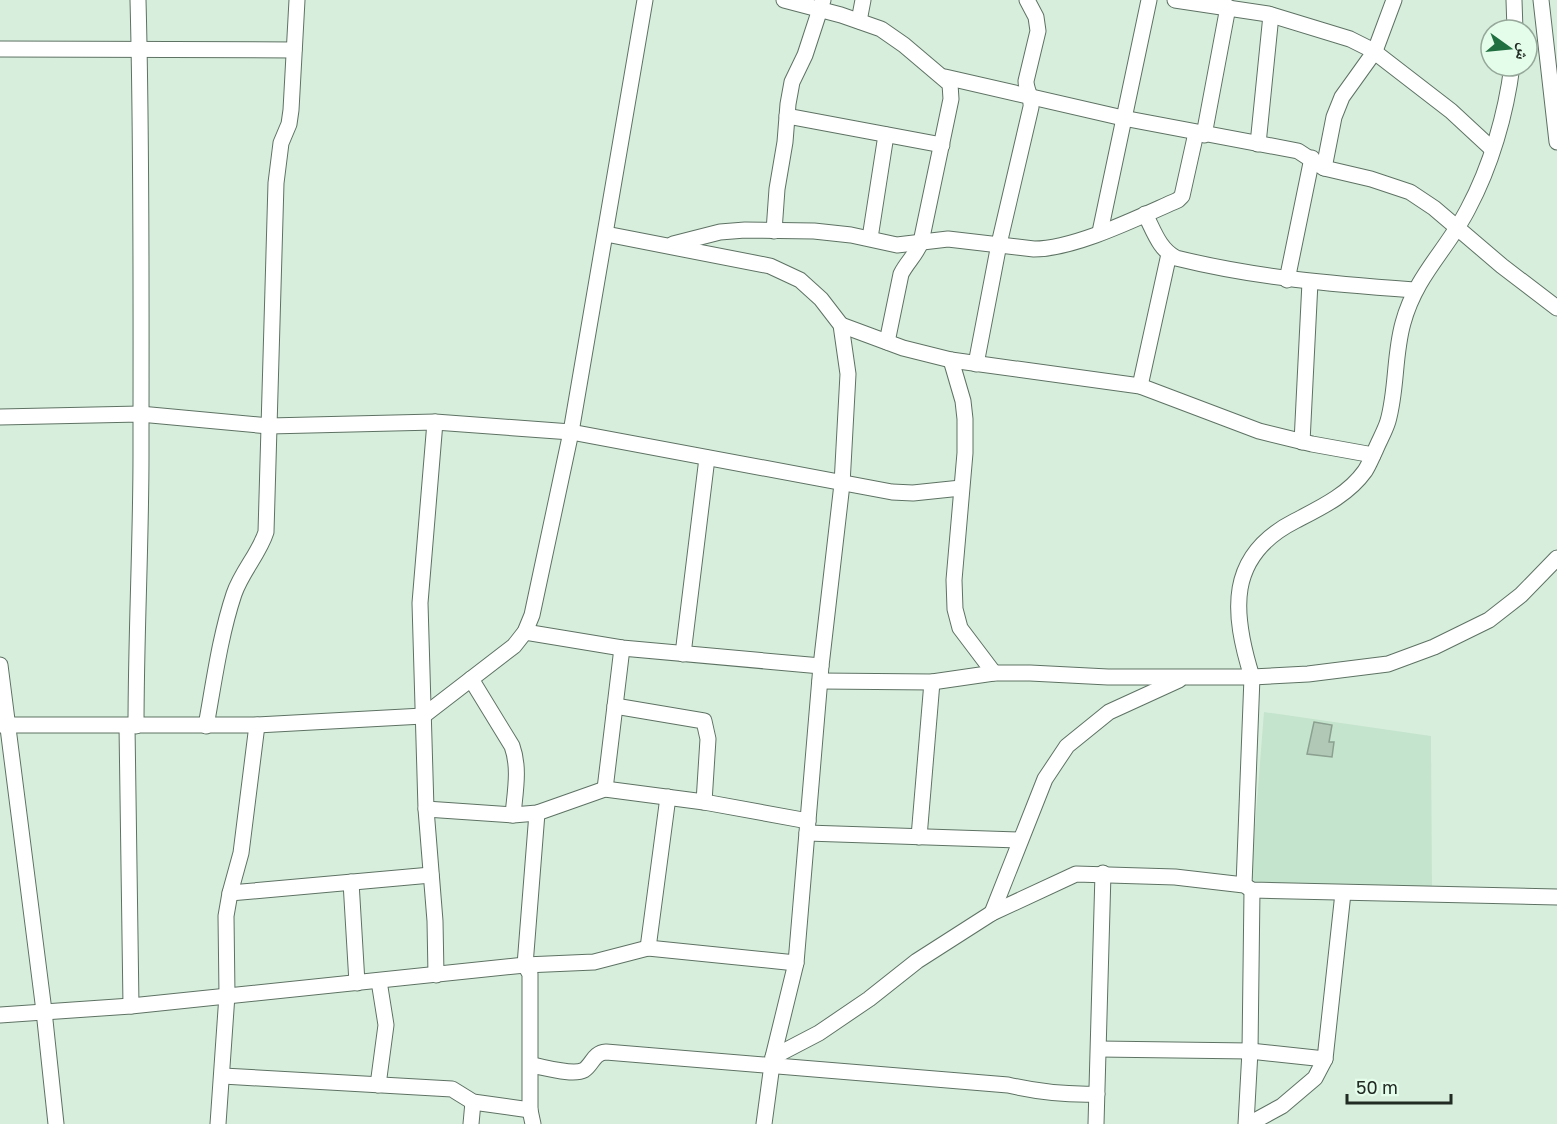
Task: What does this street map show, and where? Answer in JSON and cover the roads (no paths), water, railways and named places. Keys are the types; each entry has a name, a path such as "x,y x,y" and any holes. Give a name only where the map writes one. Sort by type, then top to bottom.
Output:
{"street":[{"path":"131,1006 131,726 140,414 138,0"},
{"path":"206,726 224,632 235,592 249,563 262,544 266,532 276,183 281,142 289,124 291,110 297,0"},
{"path":"4,725 257,725 423,716 514,646 525,632 532,615 570,432 645,0"},
{"path":"784,0 822,4 891,36 950,84 952,91 921,242 901,274 887,342"},
{"path":"859,21 863,0"},
{"path":"976,364 999,244 1031,107 1032,99 1026,87 1026,81 1038,31 1036,17 1027,0"},
{"path":"1100,232 1149,0"},
{"path":"1175,0 1228,7 1251,5 1271,15 1350,39 1375,51 1450,111 1492,149"},
{"path":"1287,280 1318,163 1334,117 1342,97 1375,51 1394,0"},
{"path":"1514,0 1515,18"},
{"path":"1541,0 1557,142"},
{"path":"774,231 792,82 805,55 822,4"},
{"path":"667,246 720,232 745,230 814,231 870,238 897,245 948,239 1048,249 1100,232 1178,200 1182,196 1200,134 1228,7"},
{"path":"1258,144 1271,15"},
{"path":"0,50 294,50"},
{"path":"945,78 1032,99 1200,134 1298,151 1318,163 1410,192 1557,308"},
{"path":"1343,893 1324,1059 1315,1078 1307,1085 1282,1106 1247,1124 1250,1052 1248,887 1252,677 1244,650 1238,603 1240,583 1247,562 1270,537 1346,491 1365,470 1388,422 1400,335 1414,290 1457,227 1477,190 1505,105 1510,78"},
{"path":"787,116 942,145"},
{"path":"870,238 886,135"},
{"path":"1145,214 1161,246 1176,258 1287,280 1414,290"},
{"path":"606,234 770,266 800,280 821,299 841,326 848,374 842,484 820,674 796,963 773,1062 764,1124"},
{"path":"1140,386 1169,254"},
{"path":"1302,442 1310,282"},
{"path":"841,326 951,360 1140,386 1259,431 1302,442 1372,455"},
{"path":"951,360 963,401 965,419 965,453 954,580 955,609 960,627 994,673"},
{"path":"0,417 140,414 269,426 435,422 570,432 892,492 913,493 961,488"},
{"path":"435,422 420,603 426,809 436,940 436,975"},
{"path":"683,654 707,458"},
{"path":"525,632 622,648 683,654 820,674 932,682 994,673 1183,678 1308,675 1388,664 1461,635 1489,620 1521,595 1557,558"},
{"path":"605,789 622,648"},
{"path":"0,665 4,725 44,1011 56,1124"},
{"path":"992,913 1045,779 1067,746 1109,712 1183,678"},
{"path":"471,679 512,746 516,758 513,816"},
{"path":"919,837 932,682"},
{"path":"615,706 704,721 708,739 704,802"},
{"path":"218,1124 227,995 226,916 241,853 257,725"},
{"path":"426,809 513,816 537,813 605,789 704,802 808,827 919,837 1020,840"},
{"path":"648,948 668,797"},
{"path":"223,1076 452,1089 472,1102 531,1117 530,974 525,965 537,813"},
{"path":"1096,1124 1103,873"},
{"path":"773,1062 868,999 917,961 992,913 1076,874 1103,873 1175,877 1248,887 1343,893 1557,897"},
{"path":"230,893 431,875"},
{"path":"351,882 357,983"},
{"path":"0,1014 131,1006 525,965 594,963 648,948 796,963"},
{"path":"378,1085 386,1025 379,981"},
{"path":"1099,1049 1250,1052 1324,1059"},
{"path":"531,1065 574,1072 582,1071 596,1055 606,1052 773,1062 1008,1085 1041,1093 1097,1094"},
{"path":"471,1124 472,1102"}]}
